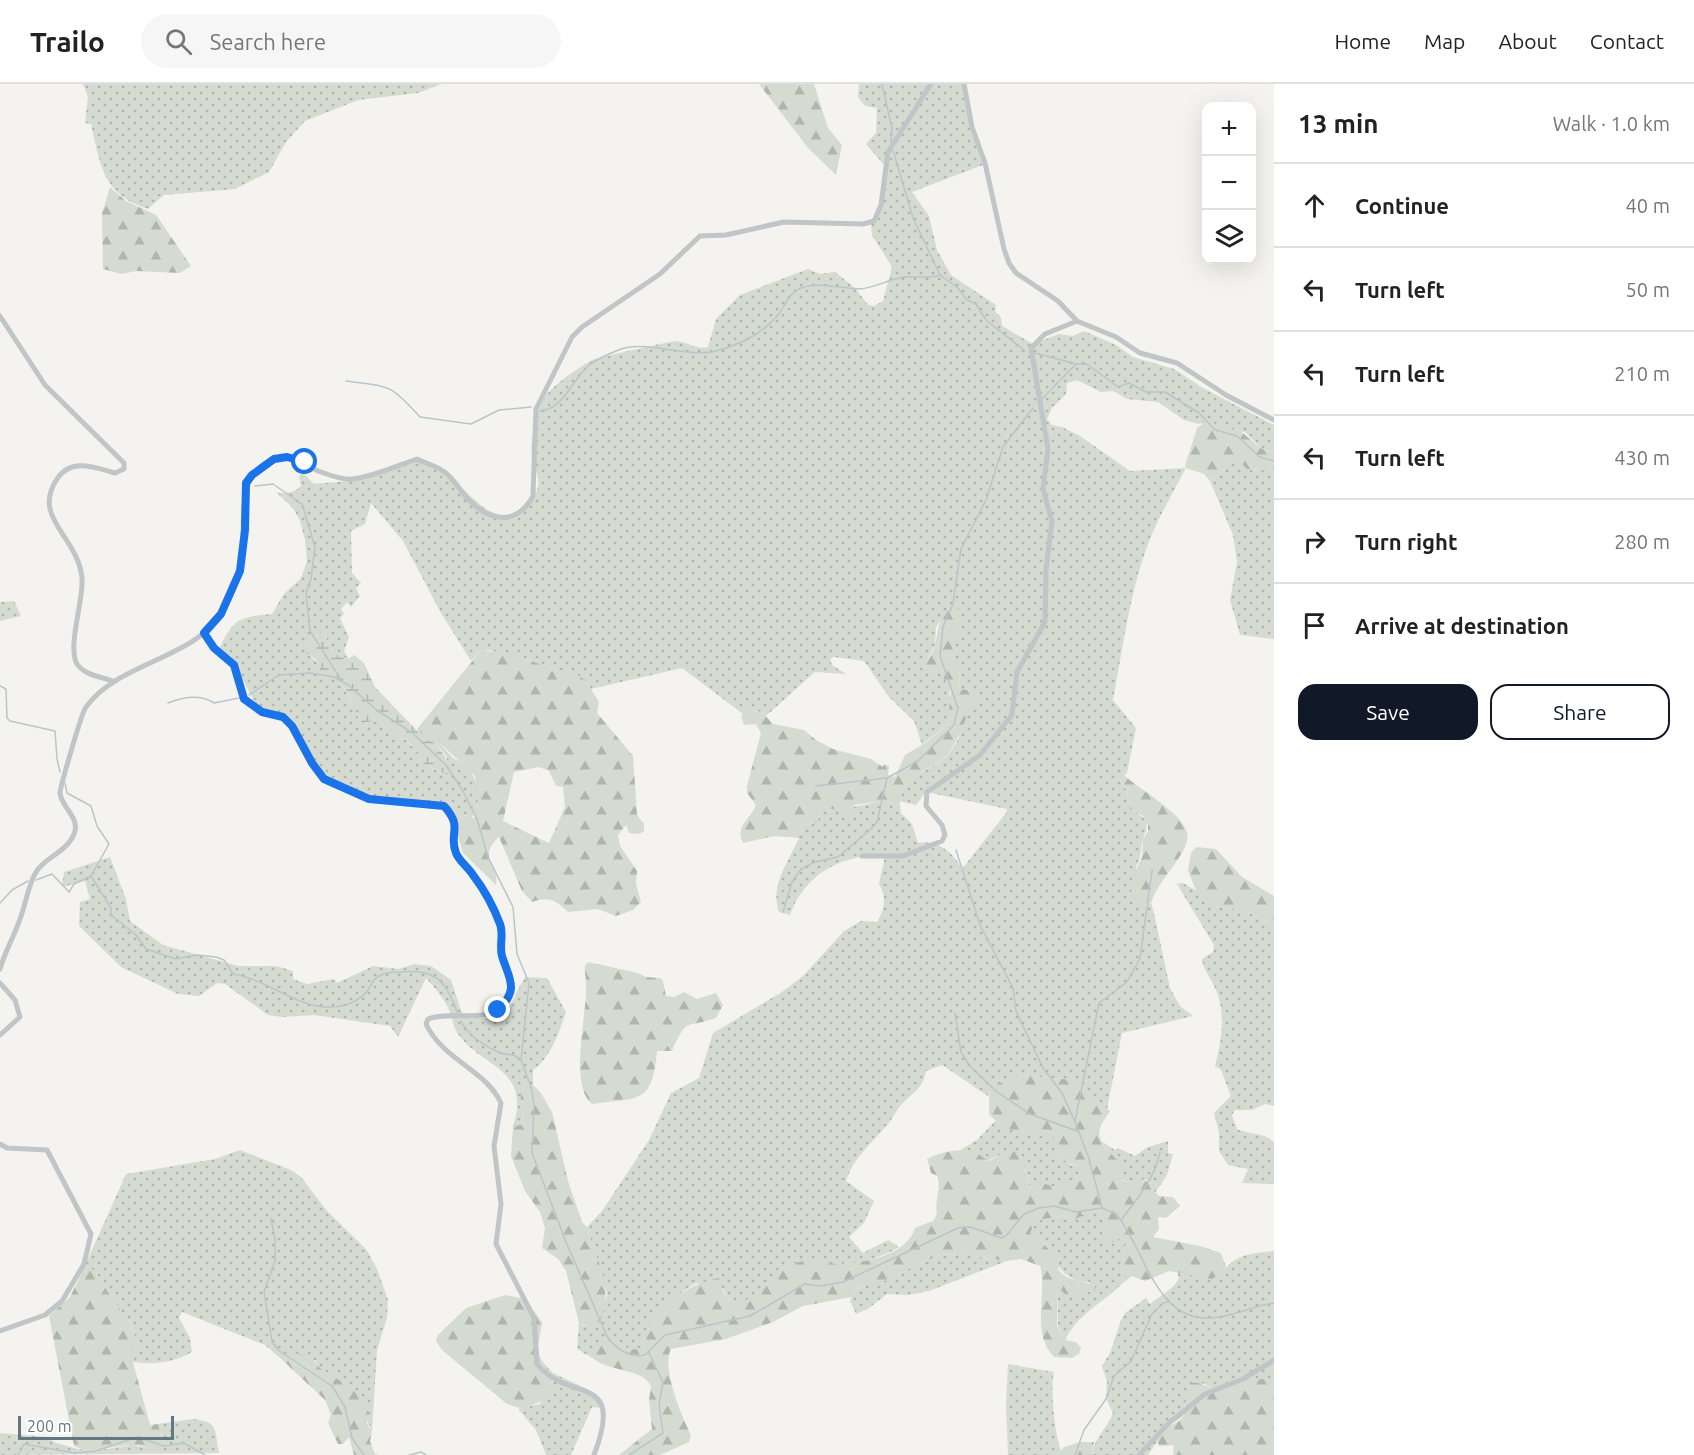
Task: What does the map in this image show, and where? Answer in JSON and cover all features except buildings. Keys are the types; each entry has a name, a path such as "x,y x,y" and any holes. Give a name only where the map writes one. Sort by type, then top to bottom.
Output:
{"street":[{"path":"0,969 36,870 66,847 74,834 76,825 60,796 60,785 69,765 78,723 86,706 113,681 204,633 221,614 240,571 245,530 246,483 269,461 295,458 319,472 352,479 417,459 444,471 470,501 484,512 507,518 518,515 526,509 533,496 536,409 572,337 582,327 660,274 700,236 726,235 774,223 862,224 874,221 881,205 888,152 931,84"},
{"path":"964,84 972,128 985,163 1009,263 1021,278 1058,301 1077,321 1116,337 1140,353 1177,363 1226,395 1274,420"},
{"path":"0,316 45,385 124,463 124,469 116,473 85,465 67,469 59,476 47,500 49,511 81,564 82,585 74,650 75,661 82,671 113,681"},
{"path":"862,856 879,854 903,856 942,841 945,835 942,825 926,806 927,792 980,754 1012,714 1017,672 1024,655 1041,632 1047,608 1046,569 1052,521 1043,489 1048,449 1031,348 1045,334 1077,321"},
{"path":"204,633 214,648 234,665 244,699 262,712 283,717 292,726 312,763 324,779 369,799 444,806 455,822 456,832 453,843 456,855 474,876 501,925 502,955 511,974 512,985 506,1003 498,1010 433,1017 426,1024 452,1057 485,1081 501,1103 494,1146 501,1204 496,1244 534,1318 537,1364 548,1375 594,1396 604,1412 604,1428 594,1455"},
{"path":"0,983 15,1000 20,1017 10,1029 0,1035"},
{"path":"0,1144 6,1148 46,1150 91,1234 84,1264 62,1301 45,1315 0,1331"},
{"path":"1139,1455 1169,1423 1205,1394 1258,1371 1274,1360"}],"green space":[{"path":"83,84 441,84 418,93 358,100 305,121 286,142 269,172 235,189 164,195 148,209 121,196 106,177 97,153 91,124 85,123 88,97"},
{"path":"759,84 814,84 828,128 842,145 836,175 809,149"},
{"path":"859,84 962,84 983,165 912,192 929,216 937,250 951,275 996,305 995,311 1001,318 1002,326 1033,344 1059,334 1073,336 1084,331 1116,345 1133,357 1174,369 1203,388 1274,425 1274,452 1262,449 1245,432 1225,430 1205,422 1199,424 1184,420 1158,402 1127,399 1113,391 1101,392 1077,380 1067,383 1066,394 1052,408 1047,419 1052,425 1080,436 1130,471 1186,468 1156,525 1140,567 1129,611 1113,700 1136,728 1127,773 1119,779 1127,791 1130,809 1144,818 1147,824 1136,867 1145,906 1151,903 1170,988 1180,1006 1193,1016 1122,1033 1107,1109 1072,1080 1020,1075 989,1091 988,1096 942,1065 926,1071 920,1086 900,1106 888,1124 858,1158 846,1181 874,1201 864,1223 849,1237 863,1253 888,1240 899,1247 876,1258 859,1262 833,1264 802,1262 790,1265 743,1302 735,1303 728,1299 723,1288 696,1283 681,1293 646,1330 643,1348 629,1350 619,1342 588,1352 592,1358 577,1349 579,1323 584,1326 601,1318 607,1294 587,1227 602,1211 649,1140 671,1093 699,1078 713,1033 782,992 804,975 844,931 861,921 877,922 882,912 884,898 879,884 885,856 854,859 827,869 805,888 790,915 779,912 777,889 780,878 803,826 817,822 824,805 839,810 882,801 900,805 901,813 912,824 918,843 932,843 944,848 962,869 1006,813 1007,809 926,792 916,805 899,801 902,791 913,778 945,758 951,751 959,738 967,714 971,690 959,689 960,673 950,655 955,643 949,608 936,627 935,645 927,660 936,673 940,673 952,688 949,692 951,703 948,724 922,745 914,721 889,697 864,661 834,657 830,659 832,665 846,674 815,672 766,716 762,712 745,710 743,714 682,668 591,689 586,681 526,659 482,649 471,661 441,613 403,541 371,503 365,524 351,531 352,573 361,583 356,588 360,596 351,607 347,602 341,609 344,614 340,618 349,637 344,651 349,659 333,653 323,631 304,647 311,657 340,682 362,724 379,719 387,731 408,741 424,764 444,774 447,775 447,757 435,742 466,766 476,783 478,796 477,813 470,818 437,807 367,798 332,786 321,778 314,768 306,746 292,727 280,720 262,716 235,665 219,649 234,625 245,618 272,614 284,594 301,578 307,561 300,521 293,508 276,492 296,490 301,486 299,476 303,473 314,484 346,481 366,477 399,463 419,458 451,479 487,509 514,518 524,511 537,490 538,477 532,459 532,443 541,404 553,388 592,360 677,341 708,347 716,319 740,295 808,269 820,274 835,272 855,288 868,305 874,306 883,301 892,267 872,235 871,224 881,204 884,165 866,144 876,133 877,108 865,106 858,97"},
{"path":"110,187 126,201 156,215 191,266 180,273 137,271 121,274 103,269 102,213"},
{"path":"1205,422 1212,422 1225,430 1238,429 1262,449 1274,452 1274,471 1247,469 1235,457 1230,457 1221,474 1210,481 1204,474 1186,468 1197,428"},
{"path":"1230,457 1235,457 1247,469 1274,471 1274,639 1240,635 1230,600 1237,562 1233,535 1210,481 1221,474"},
{"path":"14,601 21,616 0,621 0,602"},
{"path":"956,604 961,619 960,631 950,655 960,673 959,689 971,690 980,696 978,702 969,710 963,726 964,730 949,753 909,781 901,795 900,805 882,801 854,805 853,813 846,815 824,805 817,822 803,826 799,838 774,836 743,843 742,827 756,805 747,793 747,786 761,733 756,724 744,725 741,716 745,710 762,712 773,724 804,730 833,749 871,759 883,767 884,764 889,766 888,775 895,777 905,755 927,742 948,724 951,688 940,673 931,676 924,666 934,648 942,616"},
{"path":"323,631 333,653 348,659 354,655 364,663 375,687 426,740 435,742 450,764 447,775 424,764 408,741 387,731 379,719 361,724 340,682 335,677 327,678 317,661 305,650 304,647"},
{"path":"482,649 491,652 499,650 557,670 572,670 586,681 599,702 597,713 633,756 637,815 644,824 644,831 639,834 629,833 626,825 618,835 620,846 637,871 636,884 641,902 633,910 616,916 598,909 568,912 547,899 532,902 522,891 499,837 489,850 496,885 463,853 449,809 455,807 465,816 474,818 478,807 475,776 442,745 426,740 417,729","holes":["539,767 549,771 556,786 563,787 565,807 549,843 503,821 514,772"]},
{"path":"1124,775 1176,816 1187,833 1184,850 1160,884 1151,903 1141,906 1131,896 1132,879 1142,857 1143,839 1148,831 1148,824 1143,816 1130,809 1127,791 1119,778"},
{"path":"1196,847 1216,849 1242,877 1274,896 1274,925 1245,911 1215,906 1196,890 1188,871 1191,853"},
{"path":"110,857 126,899 130,921 163,945 238,966 276,966 293,971 293,979 307,984 334,979 337,983 373,966 399,969 414,964 431,966 451,980 462,1013 489,1018 503,1015 525,977 547,978 566,1012 549,1052 533,1070 533,1085 527,1084 521,1088 523,1124 513,1127 517,1107 516,1092 510,1081 502,1071 468,1045 458,1034 445,1003 426,978 398,1037 390,1026 314,1015 282,1017 268,1015 225,984 217,983 199,996 178,994 121,967 79,926 80,902 90,899 85,881 62,887 64,872"},
{"path":"1183,883 1209,898 1215,906 1245,911 1274,925 1274,1106 1265,1104 1252,1110 1235,1110 1232,1115 1237,1129 1262,1135 1274,1143 1274,1184 1242,1183 1248,1169 1228,1165 1219,1151 1219,1132 1214,1113 1231,1096 1221,1070 1215,1066 1220,1046 1222,1014 1217,994 1202,959 1213,952 1214,945 1177,884"},
{"path":"588,962 638,973 646,977 660,978 663,981 666,996 674,997 684,992 697,999 716,993 723,1005 716,1018 685,1028 672,1051 657,1051 655,1069 647,1090 632,1099 592,1104 585,1094 580,1065 586,996 585,965"},
{"path":"1020,1075 1073,1080 1110,1111 1099,1134 1104,1145 1125,1168 1119,1179 1128,1182 1147,1181 1159,1196 1173,1197 1180,1206 1166,1218 1158,1217 1159,1229 1153,1237 1200,1246 1221,1253 1226,1267 1223,1272 1212,1279 1169,1271 1145,1281 1132,1276 1123,1283 1121,1266 1126,1244 1119,1239 1111,1243 1103,1239 1104,1223 1098,1209 1075,1219 1063,1216 1037,1220 1030,1233 1062,1263 1058,1268 1061,1273 1096,1287 1094,1291 1066,1295 1057,1286 1057,1326 1065,1340 1076,1342 1081,1348 1079,1354 1072,1358 1054,1357 1043,1336 1040,1266 1021,1259 1007,1261 960,1254 940,1255 891,1279 862,1287 854,1291 852,1297 803,1306 773,1322 726,1339 671,1349 669,1368 671,1380 678,1405 691,1435 689,1442 660,1455 619,1455 652,1429 649,1400 651,1386 639,1375 602,1364 594,1359 587,1352 602,1340 619,1342 629,1350 642,1348 645,1332 659,1312 677,1296 709,1280 719,1278 728,1300 735,1303 747,1300 782,1269 802,1261 836,1264 858,1262 893,1252 910,1238 915,1228 933,1221 937,1214 938,1181 937,1176 931,1173 927,1159 939,1154 958,1150 971,1151 989,1161 1006,1152 1017,1151 1022,1155 1029,1185 1034,1187 1043,1183 1054,1187 1066,1179 1071,1181 1077,1178 1082,1166 1070,1164 1059,1155 1056,1138 1011,1130 989,1114 989,1091 996,1085"},
{"path":"527,1084 533,1085 541,1093 552,1112 568,1181 582,1222 587,1227 602,1274 605,1286 604,1310 599,1322 591,1325 579,1323 566,1271 558,1259 542,1248 545,1228 540,1212 525,1191 511,1156 513,1127 523,1124 520,1088"},
{"path":"995,1121 1056,1138 1058,1155 1071,1165 1082,1166 1077,1178 1053,1186 1034,1187 1029,1185 1027,1174 1022,1166 1006,1152 987,1161 977,1153 960,1150 977,1140"},
{"path":"1101,1141 1115,1150 1118,1148 1135,1156 1148,1147 1168,1141 1168,1153 1173,1154 1167,1175 1155,1193 1150,1182 1145,1179 1134,1183 1119,1179 1123,1172"},
{"path":"240,1150 291,1170 301,1177 327,1211 366,1249 377,1269 388,1300 387,1318 377,1350 372,1431 352,1388 320,1368 315,1360 278,1356 265,1345 182,1312 179,1318 190,1338 192,1352 163,1362 133,1362 137,1343 131,1325 97,1276 96,1271 83,1270 126,1174 215,1159"},
{"path":"1098,1209 1102,1218 1126,1244 1121,1266 1123,1283 1083,1316 1065,1341 1058,1326 1057,1284 1066,1295 1094,1291 1089,1282 1078,1281 1062,1271 1045,1247 1030,1233 1037,1220 1063,1216 1071,1218"},
{"path":"1274,1251 1274,1378 1219,1392 1203,1383 1185,1405 1182,1417 1164,1427 1156,1437 1157,1442 1148,1455 1092,1455 1095,1444 1113,1413 1106,1399 1107,1382 1102,1366 1110,1353 1125,1313 1146,1298 1150,1304 1174,1286 1179,1278 1177,1273 1223,1272 1239,1258"},
{"path":"960,1254 1007,1261 929,1291 908,1295 887,1294 868,1309 856,1314 850,1301 854,1291 872,1283 891,1279 940,1255"},
{"path":"83,1270 96,1271 97,1276 131,1325 137,1343 133,1362 150,1425 158,1424 165,1446 157,1451 135,1445 88,1450 74,1446 49,1316 70,1297"},
{"path":"505,1295 525,1299 542,1322 538,1344 539,1354 553,1373 551,1388 545,1400 522,1409 507,1404 442,1350 436,1341 438,1335 466,1308"},
{"path":"287,1353 310,1355 320,1368 352,1388 368,1409 367,1424 372,1431 370,1441 375,1454 378,1455 354,1455 349,1437 343,1444 338,1444 328,1423 331,1415 325,1400 278,1356"},
{"path":"1008,1364 1054,1372 1054,1412 1061,1450 1057,1455 1008,1455 1006,1405"},
{"path":"553,1373 591,1391 603,1408 592,1407 571,1455 546,1455 536,1430 518,1409 540,1404 553,1381"},
{"path":"1274,1378 1274,1455 1173,1455 1174,1445 1159,1446 1156,1437 1182,1418 1185,1412 1189,1385 1195,1383 1204,1385 1219,1392 1243,1381"},
{"path":"193,1419 212,1425 216,1433 219,1453 0,1455 0,1433 47,1437 56,1443 78,1449 100,1450 132,1445 148,1448 164,1441 158,1424"},
{"path":"1081,1442 1094,1442 1092,1455 1057,1455 1064,1447"}],"waterway":[{"path":"882,84 892,128 891,142"},
{"path":"893,150 913,218 940,275 958,288 966,299 976,304 986,320 1025,351"},
{"path":"540,411 562,400 591,363 621,349 642,346 705,353 716,351 742,342 765,328 778,315 790,296 801,288 823,285 860,289 904,277 940,275"},
{"path":"1035,353 1076,364 1087,364 1118,387 1129,383 1146,392 1165,392 1199,413 1215,430 1237,436 1260,457 1274,461"},
{"path":"1041,400 1075,365"},
{"path":"346,381 388,388 402,398 420,417 471,424 499,410 531,407"},
{"path":"816,786 887,778 918,761 954,725 958,708 940,656 943,627 953,604 961,549 986,500 1003,447 1033,408"},
{"path":"255,486 273,484 302,504 315,547 311,579 306,593 310,631 342,681"},
{"path":"249,695 279,675 310,673 334,677 348,685 378,711 411,732 446,765 463,791 477,819 488,857 513,907 517,954 529,983 521,1060 532,1090 534,1106 532,1153 566,1242 607,1336 623,1351 639,1356 645,1355 665,1335 750,1316 805,1284 820,1286 843,1282 958,1228 971,1227 1001,1238 1006,1236 1024,1214 1039,1208 1054,1206 1076,1212 1102,1208 1116,1214 1126,1228 1153,1280 1164,1295 1176,1308 1192,1316 1219,1317 1274,1303"},
{"path":"0,686 6,689 7,718 10,721 55,731 60,772"},
{"path":"168,703 191,697 203,698 214,703 239,698"},
{"path":"783,912 792,882 801,869 815,862 838,857 877,822 887,778"},
{"path":"36,880 52,874 69,892 74,884 91,876 109,844 97,826 91,806 67,793 65,783"},
{"path":"956,850 980,925 1013,988 1016,1011 1043,1068 1062,1093 1075,1122 1088,1156 1102,1207"},
{"path":"1075,1121 1099,1003 1127,982 1140,958 1152,870"},
{"path":"91,876 111,908 111,915 136,935 146,949 176,959 197,955 216,957 224,960 233,974 257,981 303,1002 327,1007 355,1001 368,990 375,979 384,974 423,972 443,984 457,1012"},
{"path":"0,903 12,890 28,881"},
{"path":"955,1013 961,1052 969,1065 997,1092 1030,1114 1077,1131"},
{"path":"461,1021 468,1031 482,1043 520,1060"},
{"path":"1122,1219 1150,1180 1160,1152"},
{"path":"271,1219 275,1239 275,1261 264,1292 272,1341 278,1350 332,1386 345,1407 352,1438 364,1455"},
{"path":"1075,1455 1084,1430 1106,1399 1114,1376 1131,1361 1152,1314 1163,1303 1168,1302"},
{"path":"629,1455 663,1433 659,1405 663,1382 649,1353"},
{"path":"18,1455 24,1444 75,1453 96,1451 137,1437 164,1446 184,1443 205,1455"},
{"path":"409,1455 421,1452 426,1455"}],"route":[{"path":"305,462 287,457 274,459 252,475 246,483 243,502 245,530 240,571 221,614 204,633 214,648 234,665 244,699 262,712 283,717 302,741 312,763 324,779 369,799 444,806 450,813 455,822 456,832 453,843 456,855 474,876 501,925 502,955 511,974 512,985 506,1003 498,1010"}]}
